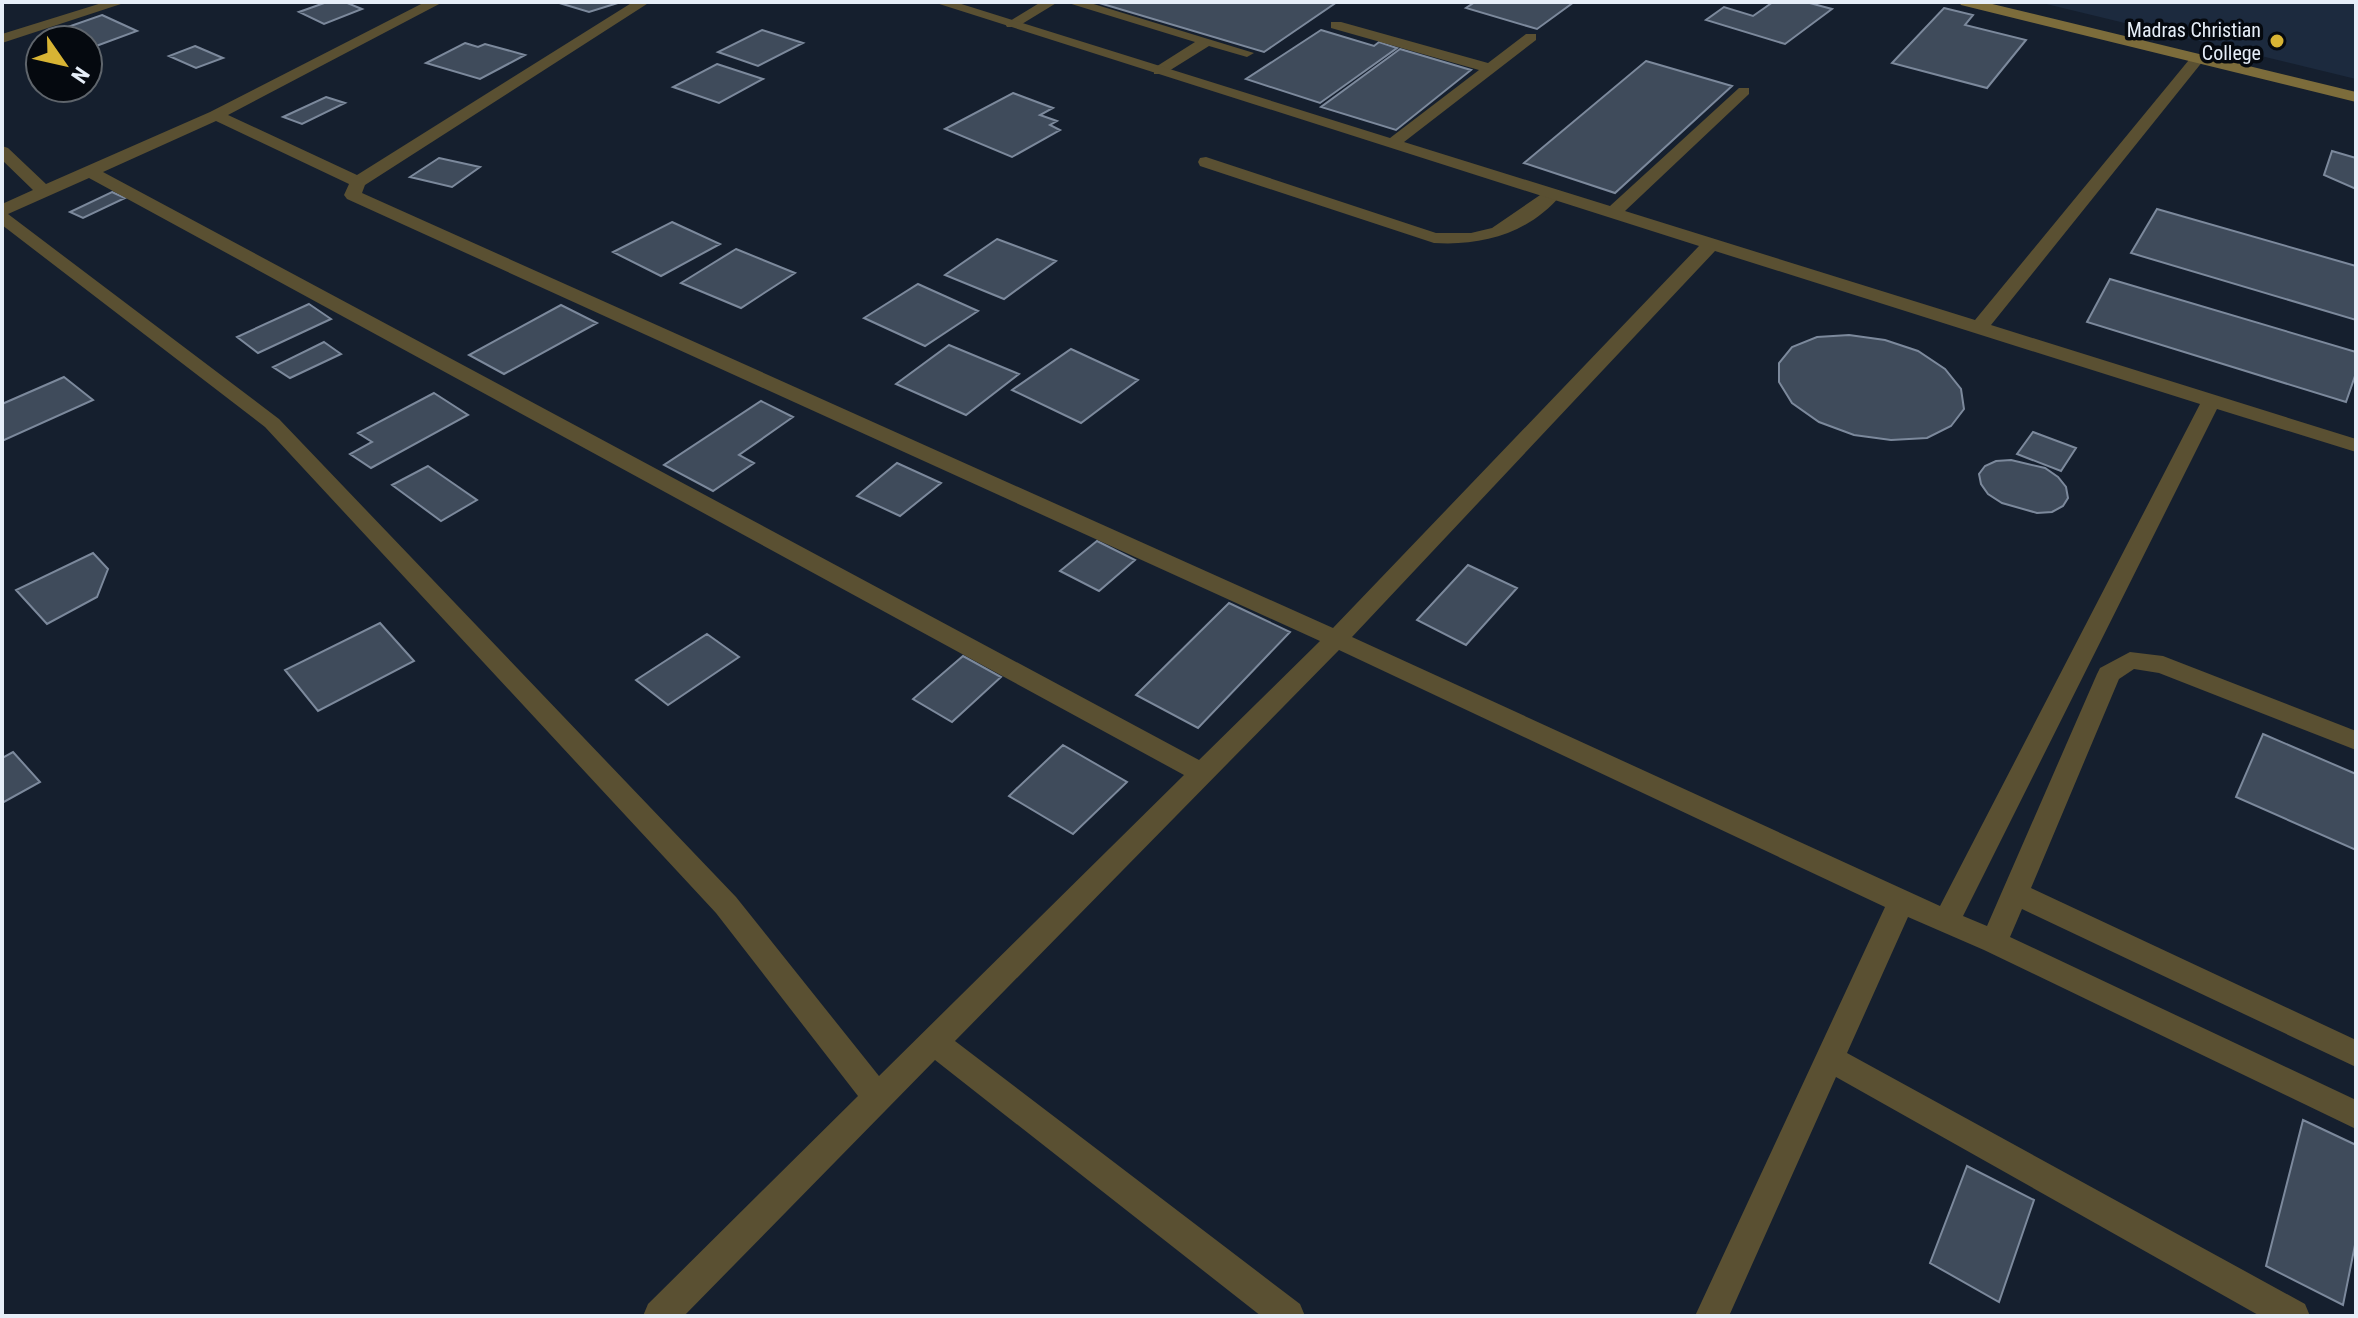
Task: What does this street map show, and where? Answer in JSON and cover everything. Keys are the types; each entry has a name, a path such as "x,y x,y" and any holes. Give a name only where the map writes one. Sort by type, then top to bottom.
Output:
{"street":[{"path":"2,39 120,2"},
{"path":"2,210 216,115 436,2"},
{"path":"643,2 358,182 353,195 1336,639 1901,902 1947,920 2356,1115"},
{"path":"940,2 2356,446"},
{"path":"1012,24 1051,2"},
{"path":"1072,2 1247,53"},
{"path":"1966,2 2009,15 2356,97"},
{"path":"1336,25 1489,68"},
{"path":"1392,144 1531,37"},
{"path":"1159,71 1207,41"},
{"path":"1979,328 2198,58"},
{"path":"1613,213 1744,91"},
{"path":"216,115 358,182"},
{"path":"2,151 44,191"},
{"path":"1206,162 1434,238 1471,241 1499,232 1524,218 1552,195"},
{"path":"89,171 1202,773"},
{"path":"2,217 272,423 726,905 878,1098"},
{"path":"660,1316 1336,639 1711,244"},
{"path":"1947,920 2212,400"},
{"path":"1994,942 2109,674 2130,660 2163,665 2356,741"},
{"path":"2014,893 2356,1054"},
{"path":"1712,1316 1901,902"},
{"path":"934,1042 1288,1316"},
{"path":"1831,1059 2293,1316"}],"shaded area":[{"name":"Madras Christian College","path":"2038,2 2356,2 2356,79"}],"building":[{"path":"327,2 345,2 362,9 324,24 299,12"},
{"path":"556,2 621,2 589,12"},
{"path":"1096,2 1337,2 1264,52"},
{"path":"1475,2 1574,2 1537,29 1466,8"},
{"path":"1773,2 1806,2 1832,9 1785,44 1706,20 1724,7 1753,16"},
{"path":"1944,8 1973,15 1965,25 2026,40 1987,88 1892,63"},
{"path":"102,15 137,31 104,43 104,24 76,24"},
{"path":"762,30 803,43 758,66 718,52"},
{"path":"1321,30 1374,46 1379,42 1397,48 1320,103 1246,79"},
{"path":"465,43 478,47 485,44 525,55 480,79 426,63"},
{"path":"195,46 223,58 196,68 169,56"},
{"path":"1400,49 1471,70 1396,130 1321,107"},
{"path":"1646,61 1732,86 1615,193 1524,163"},
{"path":"717,64 763,79 719,103 673,87"},
{"path":"1013,93 1053,108 1040,115 1057,121 1050,125 1060,130 1012,157 945,129"},
{"path":"326,97 345,103 302,124 283,117"},
{"path":"2332,151 2356,158 2356,189 2324,175"},
{"path":"439,158 480,167 452,187 410,177"},
{"path":"112,192 125,198 83,218 70,212"},
{"path":"2157,209 2356,266 2356,320 2131,253"},
{"path":"672,222 720,244 661,276 613,252"},
{"path":"997,239 1056,261 1004,299 945,275"},
{"path":"736,249 795,273 741,308 681,283"},
{"path":"2110,279 2356,352 2356,373 2346,402 2087,322"},
{"path":"918,284 978,311 925,346 864,318"},
{"path":"309,304 331,319 258,353 237,337"},
{"path":"561,305 597,323 504,374 469,355"},
{"path":"1849,335 1885,340 1918,351 1945,369 1961,389 1964,409 1951,426 1927,438 1891,440 1854,435 1819,422 1792,403 1779,382 1779,363 1792,347 1817,337"},
{"path":"324,342 341,354 290,378 273,367"},
{"path":"949,345 1019,374 966,415 896,384"},
{"path":"1071,349 1138,380 1081,423 1012,390"},
{"path":"64,377 93,400 2,441 2,404"},
{"path":"434,393 468,415 371,468 350,454 372,442 358,433"},
{"path":"761,401 793,417 739,455 754,463 713,491 664,465"},
{"path":"2033,432 2076,448 2061,471 2017,454"},
{"path":"2011,460 2045,468 2058,477 2066,487 2068,498 2063,506 2052,512 2037,513 2002,503 1988,494 1979,474 1985,466 1996,461"},
{"path":"897,463 941,483 900,516 857,496"},
{"path":"428,466 477,500 441,521 392,485"},
{"path":"1097,541 1135,560 1099,591 1060,571"},
{"path":"93,553 108,569 97,597 47,624 16,590"},
{"path":"1468,565 1517,588 1466,645 1417,620"},
{"path":"1229,603 1290,632 1198,728 1136,695"},
{"path":"380,623 414,661 318,711 285,670"},
{"path":"707,634 739,657 668,705 636,680"},
{"path":"963,656 1001,677 952,722 913,699"},
{"path":"2263,734 2356,774 2356,850 2236,797"},
{"path":"1063,745 1127,782 1073,834 1009,796"},
{"path":"13,752 40,782 2,803 2,758"},
{"path":"2303,1120 2356,1145 2356,1240 2343,1305 2266,1266"},
{"path":"1967,1166 2034,1200 1999,1302 1930,1263"}],"place":[{"name":"Madras Christian College","path":"2277,41"}]}
